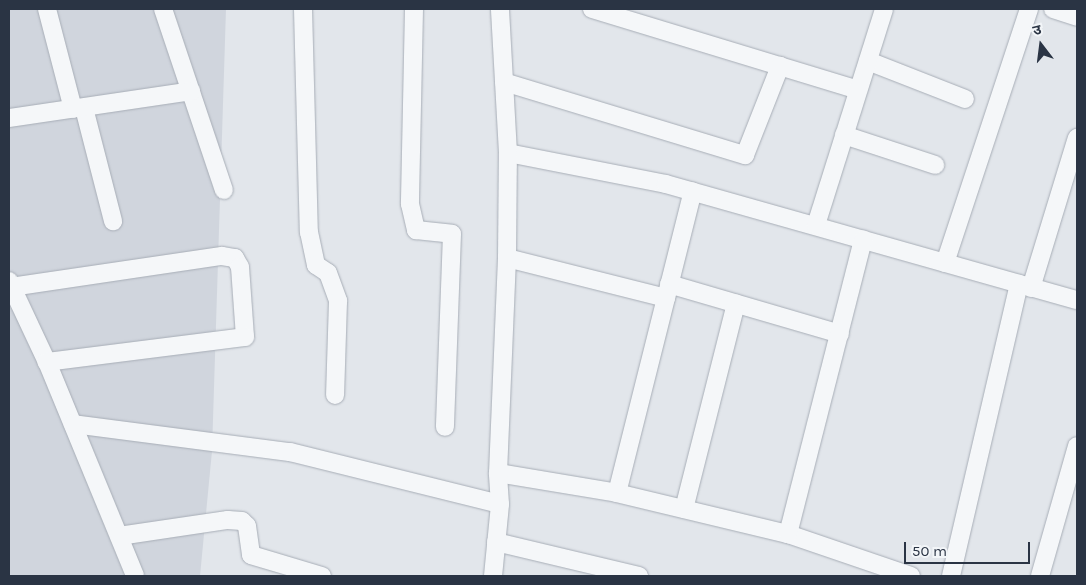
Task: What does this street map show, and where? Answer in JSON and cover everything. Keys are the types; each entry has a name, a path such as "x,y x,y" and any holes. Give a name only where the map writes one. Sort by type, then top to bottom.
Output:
{"street":[{"path":"47,9 114,221"},
{"path":"163,9 224,190"},
{"path":"303,9 309,232 316,265 328,273 338,300 335,395"},
{"path":"414,9 410,204 416,230 452,234 445,427"},
{"path":"493,576 500,504 498,473 507,258 508,154 500,9"},
{"path":"592,9 858,90"},
{"path":"816,226 884,9"},
{"path":"945,263 1029,9"},
{"path":"1052,9 1077,16"},
{"path":"868,61 965,99"},
{"path":"504,82 745,155 780,66"},
{"path":"9,118 190,91"},
{"path":"844,135 935,165"},
{"path":"951,576 1025,286 1077,138"},
{"path":"508,154 693,191 1077,300"},
{"path":"617,493 693,191"},
{"path":"788,534 863,239"},
{"path":"47,362 245,337 240,267 235,258 222,256 10,284 47,362 135,576"},
{"path":"507,258 736,303 840,334"},
{"path":"684,509 736,303"},
{"path":"73,424 290,452 500,504"},
{"path":"1040,576 1077,446"},
{"path":"498,473 617,493 788,534 911,576"},
{"path":"119,536 228,520 242,521 247,526 251,555 322,576"},
{"path":"496,542 640,576"}],"shaded area":[{"path":"9,9 226,9 212,451 200,576 9,576"}]}
